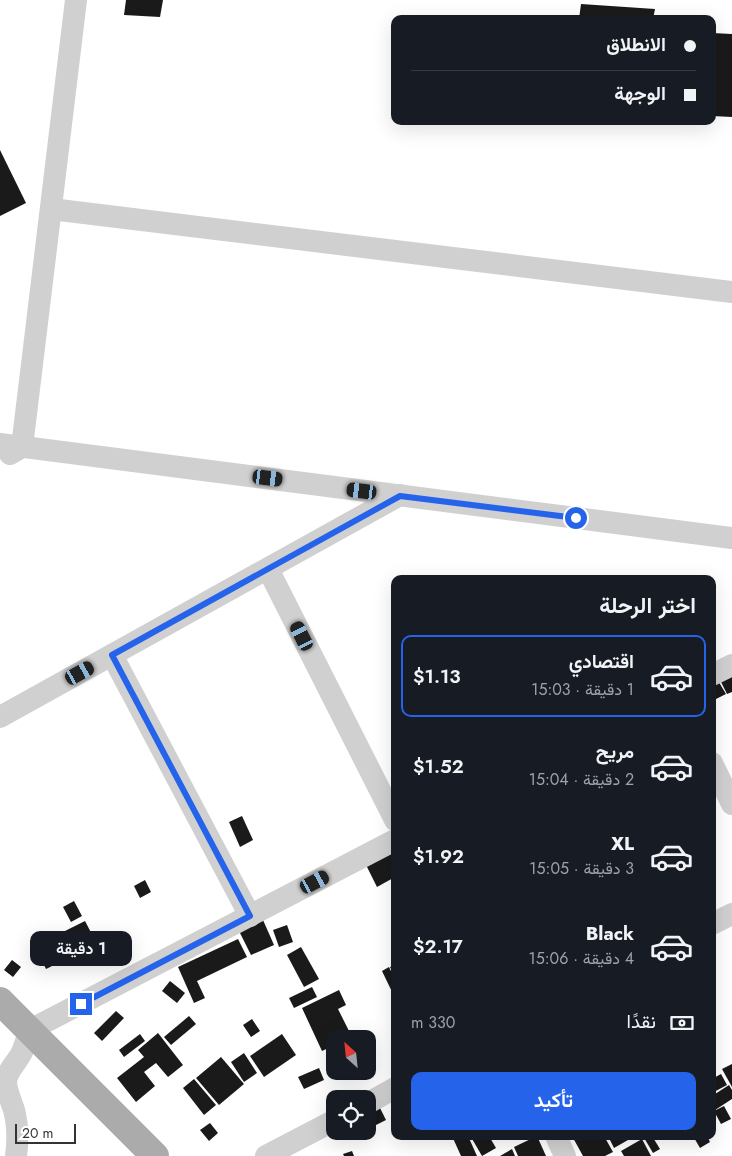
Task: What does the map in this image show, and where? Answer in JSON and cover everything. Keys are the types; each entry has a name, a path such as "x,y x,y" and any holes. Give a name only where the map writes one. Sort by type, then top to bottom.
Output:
{"main road":[{"path":"0,1001 155,1156"}],"street":[{"path":"22,447 76,0"},
{"path":"51,209 732,292"},
{"path":"0,444 732,538"},
{"path":"0,459 22,447"},
{"path":"0,716 400,496"},
{"path":"268,568 391,812"},
{"path":"112,655 250,916"},
{"path":"716,673 732,665"},
{"path":"716,771 732,804"},
{"path":"16,1156 18,1142 17,1126 6,1082 9,1073 22,1054 30,1030 391,842"},
{"path":"716,922 732,914"},
{"path":"376,1098 391,1090"},
{"path":"266,1156 326,1125"},
{"path":"558,1140 565,1156"}],"building":[{"path":"126,0 163,0 160,17 124,15"},
{"path":"581,4 655,9 654,15 580,15"},
{"path":"716,33 732,34 732,117 716,116"},
{"path":"0,150 26,203 0,216"},
{"path":"732,672 732,692 727,694 719,678"},
{"path":"716,680 726,694 716,699"},
{"path":"242,816 253,840 240,847 229,822"},
{"path":"387,847 391,854 391,879 377,887 363,859"},
{"path":"145,880 151,892 140,898 134,886"},
{"path":"74,901 82,916 71,922 63,907"},
{"path":"263,920 274,945 251,955 239,931"},
{"path":"85,921 97,944 46,969 35,946"},
{"path":"287,925 293,942 279,947 273,930"},
{"path":"238,939 247,957 197,981 205,998 194,1003 178,967"},
{"path":"301,947 319,979 304,987 287,955"},
{"path":"12,960 21,967 13,977 4,970"},
{"path":"389,967 391,971 391,990 382,971"},
{"path":"170,981 185,993 177,1003 162,991"},
{"path":"312,987 317,997 294,1008 289,998"},
{"path":"339,990 346,1005 338,1009 348,1030 326,1030 326,1049 322,1051 302,1008"},
{"path":"116,1011 124,1018 102,1041 94,1033"},
{"path":"189,1016 196,1024 171,1045 164,1037"},
{"path":"252,1019 260,1031 251,1037 243,1025"},
{"path":"158,1033 183,1065 168,1077 156,1063 144,1072 155,1086 136,1102 117,1078 144,1057 138,1050"},
{"path":"140,1034 145,1041 124,1057 119,1050"},
{"path":"282,1034 296,1055 264,1077 250,1056"},
{"path":"244,1053 257,1073 244,1082 231,1062"},
{"path":"221,1057 244,1084 219,1105 196,1078"},
{"path":"732,1064 732,1087 722,1069"},
{"path":"319,1068 324,1080 304,1089 298,1077"},
{"path":"721,1074 727,1085 716,1091 716,1077"},
{"path":"194,1079 216,1105 204,1115 183,1088"},
{"path":"729,1085 732,1090 732,1099 716,1109 716,1093"},
{"path":"379,1106 386,1120 376,1125 376,1108"},
{"path":"724,1106 731,1119 721,1124 716,1115 716,1110"},
{"path":"210,1123 218,1133 209,1141 200,1130"},
{"path":"454,1140 470,1140 477,1156 461,1156"},
{"path":"473,1140 491,1140 496,1148 482,1156"},
{"path":"529,1140 539,1140 546,1156 518,1156 514,1147"},
{"path":"574,1140 606,1140 613,1152 605,1156 583,1156"},
{"path":"610,1140 628,1140 614,1148"},
{"path":"643,1140 651,1156 624,1156 621,1151"},
{"path":"645,1140 654,1140 660,1149 653,1153"},
{"path":"695,1140 709,1140 710,1142 700,1148"},
{"path":"512,1149 515,1156 500,1156"},
{"path":"352,1151 354,1156 344,1156 343,1154"}],"route":[{"path":"81,1004 250,916 112,655 400,496 576,518"}]}
